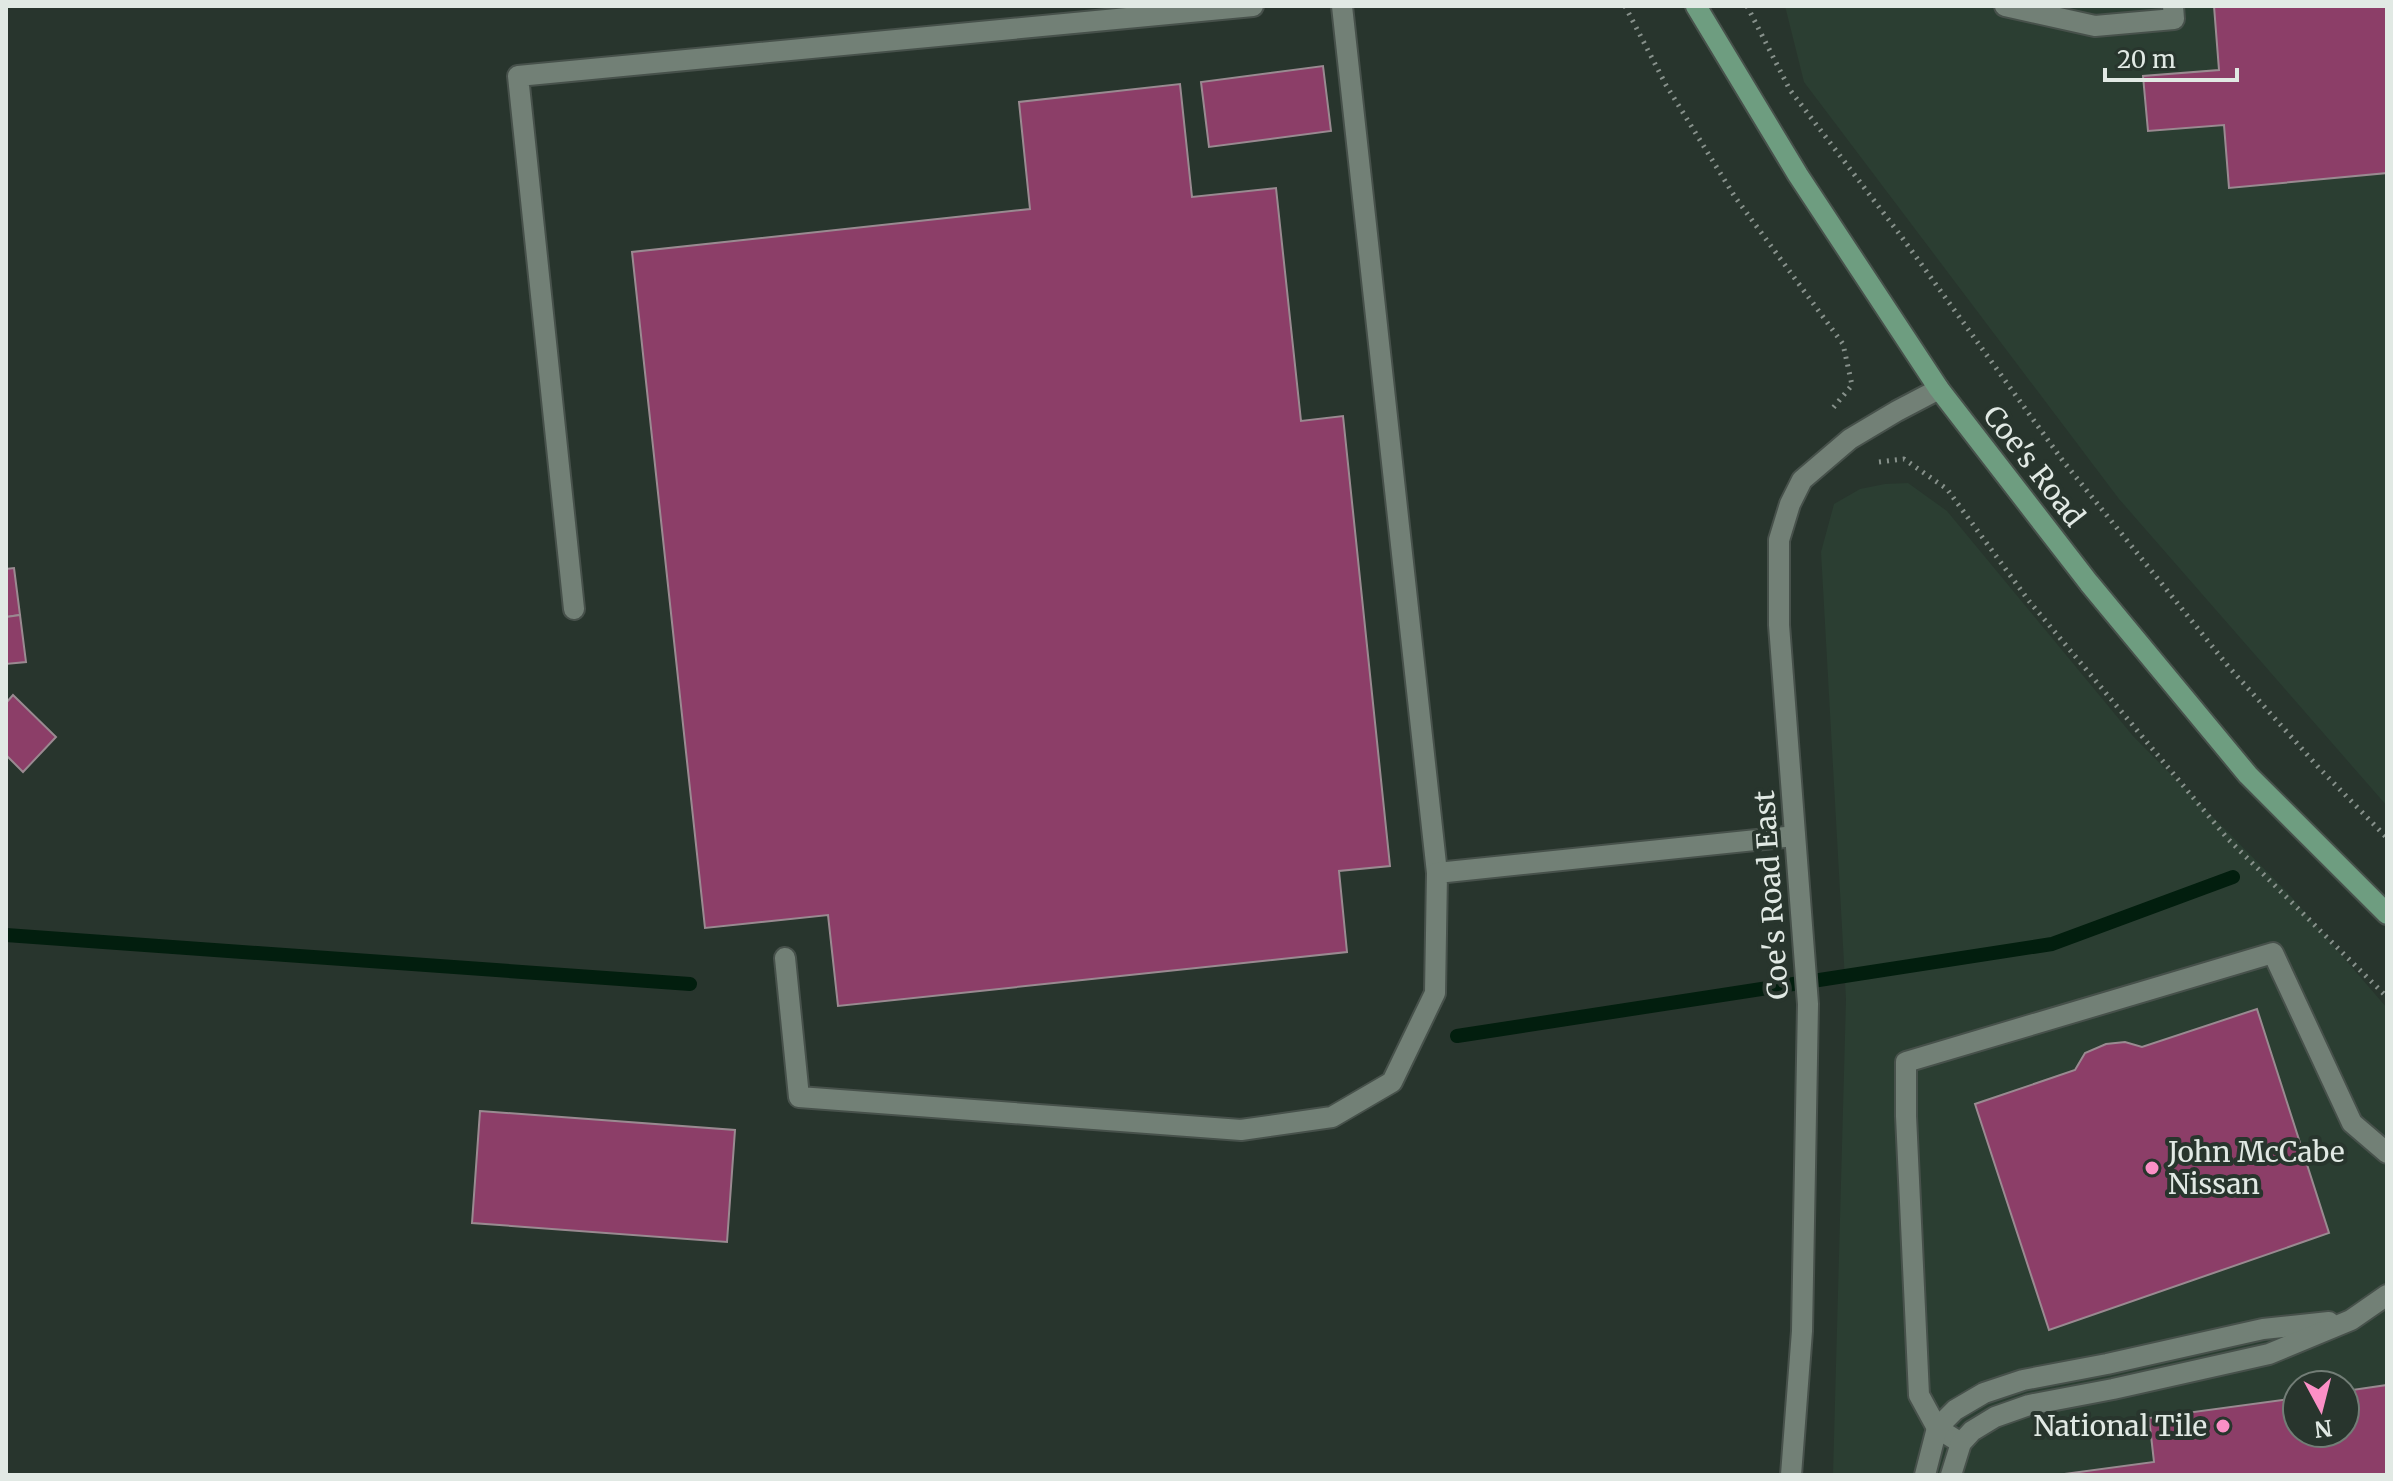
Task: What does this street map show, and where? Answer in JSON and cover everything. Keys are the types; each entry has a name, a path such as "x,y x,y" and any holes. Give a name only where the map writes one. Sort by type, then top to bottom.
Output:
{"main road":[{"name":"Coe's Road","path":"1696,6 1798,175 1939,389 2089,583 2248,775 2387,914"}],"street":[{"path":"574,609 518,76 1253,6"},
{"path":"785,958 799,1097 1241,1130 1332,1117 1392,1082 1435,993 1437,873 1342,6"},
{"path":"2005,6 2095,26 2174,19 2173,6"},
{"name":"Coe's Road East","path":"1791,1475 1802,1331 1808,1004 1779,625 1779,540 1790,504 1802,480 1850,439 1939,389"},
{"path":"1437,873 1795,836"},
{"path":"1961,1443 1937,1428 1919,1395 1906,1062 2273,953 2352,1123 2387,1153"},
{"path":"1951,1475 1961,1443 1972,1431 1995,1417 2029,1405 2269,1354 2351,1320 2387,1295"},
{"path":"1925,1475 1937,1428 1955,1410 1984,1393 2023,1380 2263,1329 2351,1320"}],"path":[{"path":"1625,6 1666,85 1735,197 1843,344 1852,385 1832,409 1865,463 1904,459 1947,489 2029,601 2227,838 2387,997"},
{"path":"1747,6 1790,90 1901,236 2063,461 2228,666 2387,838"}],"shaded area":[{"path":"1785,6 2387,6 2387,806 2119,499 1804,82"},
{"path":"1908,483 1947,511 2133,736 2288,893 2387,1008 2387,1475 1833,1475 1846,999 1821,552 1834,504 1860,489"}],"building":[{"path":"2214,6 2387,6 2387,173 2229,188 2224,125 2148,131 2143,76 2219,70"},
{"path":"1323,66 1331,131 1209,147 1201,82"},
{"path":"1180,84 1192,197 1276,188 1301,421 1343,416 1390,866 1339,871 1347,952 838,1006 828,915 705,928 632,252 1030,209 1019,102"},
{"path":"14,568 20,615 6,617 6,569"},
{"path":"20,615 26,662 6,664 6,617"},
{"path":"13,695 56,737 23,772 6,755 6,703"},
{"name":"John McCabe Nissan","path":"2257,1009 2329,1233 2049,1330 1975,1104 2075,1070 2085,1053 2106,1044 2125,1042 2142,1047"},
{"path":"480,1111 735,1130 727,1242 472,1223"},
{"name":"National Tile","path":"2387,1385 2387,1475 2057,1475 2154,1462 2149,1418 2281,1400 2281,1449 2361,1449 2361,1389"}],"waterway":[{"path":"1457,1036 2052,944 2233,877"},
{"path":"6,935 690,984"}],"place":[{"name":"John McCabe Nissan","path":"2152,1168"},
{"name":"National Tile","path":"2223,1426"}]}
